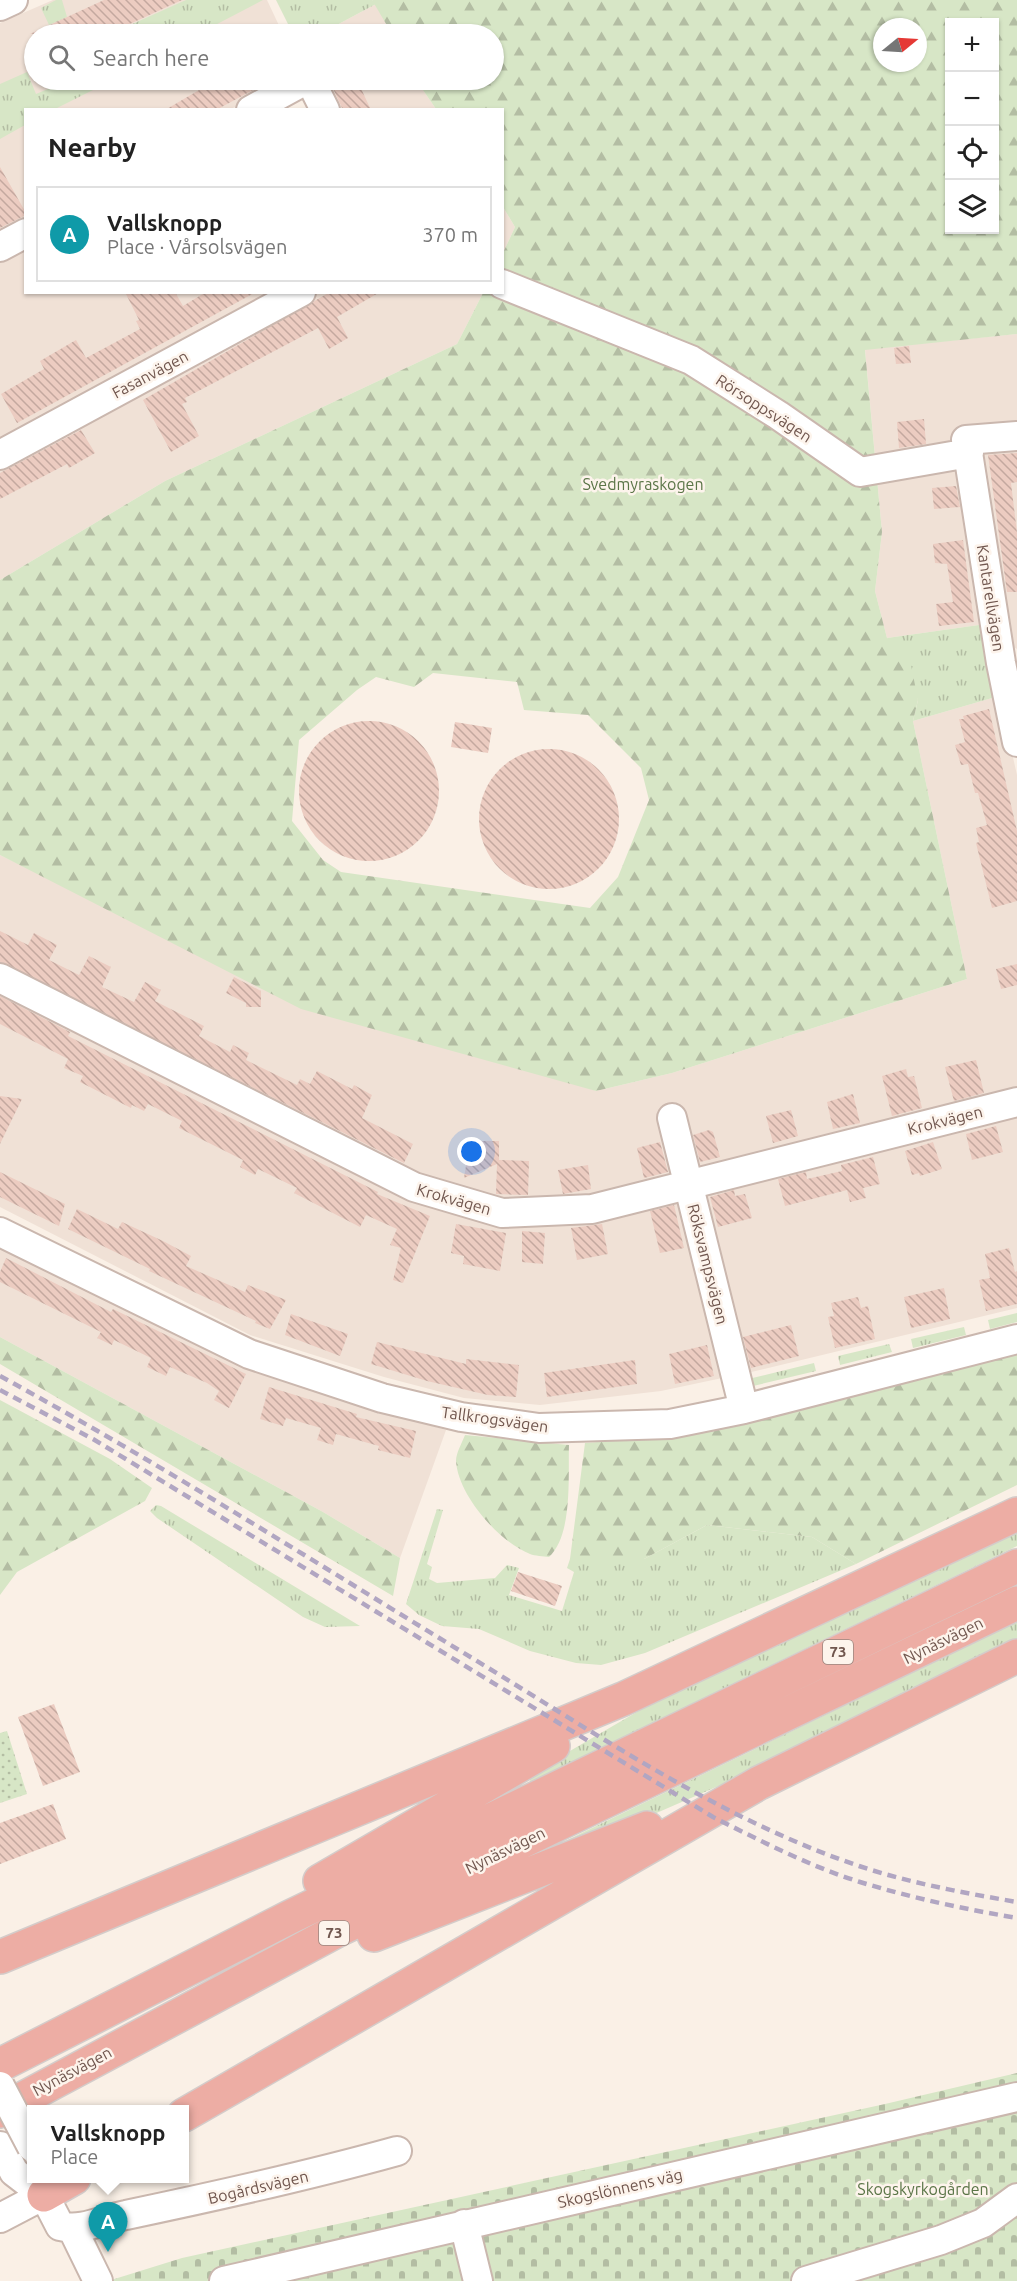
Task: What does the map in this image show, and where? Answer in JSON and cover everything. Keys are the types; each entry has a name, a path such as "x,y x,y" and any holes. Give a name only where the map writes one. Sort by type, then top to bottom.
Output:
{"highway":[{"path":"0,1957 671,1677 1017,1514"},
{"name":"Nynäsvägen","path":"0,2065 113,2005 1017,1566"},
{"name":"Nynäsvägen","path":"0,2110 340,1929 1017,1603"},
{"path":"189,2112 759,1783 1017,1656"},
{"path":"113,2005 244,1921 320,1881 671,1677"},
{"path":"72,2072 153,2041 383,1931 759,1783"}],"street":[{"path":"0,6 13,0"},
{"path":"259,108 316,93"},
{"path":"0,247 24,234"},
{"name":"Rörsoppsvägen","path":"504,285 691,360 778,415 860,472 969,453"},
{"name":"Fasanvägen","path":"0,455 297,294"},
{"path":"969,453 966,440 1017,436"},
{"name":"Kantarellvägen","path":"969,453 1009,662 1017,742"},
{"name":"Krokvägen","path":"0,978 414,1187 502,1213 592,1209 1017,1102"},
{"name":"Röksvampsvägen","path":"672,1118 744,1409"},
{"name":"Tallkrogsvägen","path":"0,1232 249,1354 382,1398 461,1417 539,1428 670,1424 744,1409 1017,1339"},
{"path":"0,2086 27,2137"},
{"name":"Skogslönnens väg","path":"224,2281 1017,2097"},
{"path":"0,2145 14,2172 27,2179"},
{"name":"Bogårdsvägen","path":"73,2230 118,2216 314,2175 397,2151"},
{"path":"0,2217 43,2187 60,2226 73,2230 98,2281"},
{"path":"806,2281 962,2232 983,2223 1017,2198"},
{"path":"464,2224 478,2281"}],"shaded area":[{"path":"53,0 267,0 278,24 24,24 24,90 267,90 233,108 24,108 24,224 0,237 0,23"},
{"path":"376,4 387,24 339,24"},
{"path":"324,90 423,90 435,108 334,108"},
{"path":"504,209 515,227 504,251"},
{"path":"24,244 24,294 282,294 0,444 0,257"},
{"path":"314,294 482,294 457,344 165,481 0,580 0,464"},
{"path":"1017,334 1017,427 973,430 986,624 887,638 875,591 882,532 865,349"},
{"path":"1017,442 1017,649 1006,643 980,445"},
{"path":"999,696 1017,775 1017,1093 595,1200 506,1204 420,1181 0,969 0,855 55,882 596,1091 672,1073 967,979 913,721"},
{"path":"0,989 502,1223 683,1194 727,1377 661,1391 540,1405 464,1398 384,1377 250,1335 0,1207"},
{"path":"1017,1114 1017,1308 747,1373 703,1189"},
{"path":"0,1243 385,1412 446,1430 400,1558 323,1512 0,1337"}],"green space":[{"path":"56,0 62,0 67,17 49,24 41,8"},
{"path":"186,0 263,0 217,24 132,24"},
{"path":"276,0 372,0 376,4 339,24 288,24"},
{"name":"Svedmyraskogen","path":"372,0 1017,0 1017,334 865,350 882,532 875,591 887,638 908,650 918,700 913,721 967,979 672,1073 596,1091 301,1009 0,855 0,580 165,481 457,344 482,294 504,294 504,251 515,227 504,209 504,108 435,108 423,90 504,90 504,24 386,24","holes":["433,673 517,682 524,710 588,715 641,768 649,800 618,877 590,908 341,872 323,860 292,821 299,740 357,690 376,677 414,687"]},
{"path":"24,73 24,90 34,90 36,94 45,90 93,90 57,108 24,108 24,126 0,139 0,84"},
{"path":"986,624 999,696 913,721 918,700 887,638"},
{"path":"1017,1313 1017,1322 990,1329 988,1320"},
{"path":"964,1327 966,1335 913,1348 911,1339"},
{"path":"0,1337 323,1512 400,1558 393,1596 0,1364"},
{"path":"889,1344 892,1352 840,1365 838,1356"},
{"path":"1017,1347 1017,1485 856,1564 812,1537 707,1525 644,1559 570,1559 585,1443 673,1436"},
{"path":"814,1363 816,1371 753,1386 744,1380"},
{"path":"0,1400 110,1459 152,1488 145,1501 17,1572 0,1595"},
{"path":"465,1435 569,1445 566,1520 557,1547 549,1557 530,1554 518,1548 493,1528 472,1502 458,1474 456,1461"},
{"path":"156,1505 360,1626 325,1627 303,1617 157,1518 150,1511"},
{"path":"437,1509 443,1510 427,1564 432,1567 429,1579 437,1583 495,1578 507,1565 519,1568 509,1595 562,1611 574,1572 567,1568 570,1559 644,1559 707,1525 812,1537 856,1564 645,1653 601,1665 576,1663 530,1651 479,1629 442,1626 419,1615 406,1604"},
{"path":"1017,1528 1017,1546 531,1782 527,1776 666,1695"},
{"path":"1017,1622 1017,1641 792,1754 645,1818 563,1850 559,1844"},
{"path":"7,1731 27,1794 0,1803 0,1733"},
{"name":"Skogskyrkogården","path":"1017,2073 1017,2281 108,2281 182,2258"}],"building":[{"path":"104,0 182,0 130,24 52,24"},
{"path":"199,90 253,90 220,108 168,108"},
{"path":"334,90 362,90 370,108 342,108"},
{"path":"0,167 24,209 24,216 0,228"},
{"path":"126,294 176,294 183,306 203,294 252,294 17,423 1,394 44,369 40,361 76,340 86,358 140,329 136,321 139,320"},
{"path":"327,294 377,294 337,317 348,338 329,349 318,328 185,398 187,402 182,404 199,436 171,452 143,400"},
{"path":"909,346 911,363 896,364 894,348"},
{"path":"924,419 926,444 899,448 897,422"},
{"path":"81,430 95,453 69,468 67,464 0,499 0,473"},
{"path":"1017,453 1017,482 1011,483 1017,533 1017,592 1007,592 988,455"},
{"path":"956,486 960,507 934,509 932,488"},
{"path":"963,540 974,622 939,626 936,604 953,602 947,564 935,563 933,544"},
{"path":"989,709 1017,831 1017,901 992,908 976,843 979,842 976,828 987,825 978,793 975,793 968,764 961,765 955,745 965,742 959,719"},
{"path":"369,721 396,726 419,741 434,764 439,791 434,818 419,841 396,856 369,861 342,856 319,841 304,818 299,791 304,764 319,741 342,726"},
{"path":"455,722 492,728 488,753 451,747"},
{"path":"549,749 576,755 588,761 598,770 607,780 613,792 619,819 613,846 607,858 598,868 588,877 576,883 549,889 522,883 510,877 500,868 491,858 485,846 479,819 485,792 491,780 500,770 510,761 522,755"},
{"path":"0,931 28,945 34,933 57,945 49,960 79,975 89,956 111,967 102,987 134,1002 145,982 161,990 155,1001 204,1026 199,1036 230,1052 233,1045 249,1053 246,1060 297,1085 300,1079 310,1084 317,1071 352,1089 354,1085 372,1095 362,1118 413,1144 404,1163 0,962"},
{"path":"1017,964 1017,985 1001,989 996,969"},
{"path":"234,977 261,991 261,1007 246,1007 246,1003 226,993"},
{"path":"0,996 70,1032 68,1036 378,1192 377,1194 430,1216 403,1283 393,1280 401,1248 390,1245 397,1229 366,1215 360,1227 294,1193 297,1188 258,1169 255,1175 240,1167 243,1160 179,1128 182,1121 148,1104 144,1111 132,1105 131,1108 80,1082 83,1076 64,1068 68,1059 0,1024"},
{"path":"976,1060 984,1093 954,1101 945,1067"},
{"path":"906,1069 908,1077 914,1076 922,1108 892,1116 882,1076"},
{"path":"853,1094 860,1123 833,1129 827,1102"},
{"path":"0,1096 22,1099 0,1144"},
{"path":"791,1110 798,1136 773,1143 766,1116"},
{"path":"996,1126 1003,1152 972,1160 966,1134"},
{"path":"709,1130 713,1132 720,1157 700,1162 693,1135"},
{"path":"470,1141 499,1141 499,1160 529,1161 528,1195 496,1194 497,1164 464,1178"},
{"path":"660,1142 668,1172 644,1178 637,1148"},
{"path":"933,1142 942,1169 920,1176 919,1173 912,1175 905,1151"},
{"path":"873,1157 880,1184 863,1188 866,1198 850,1202 847,1190 785,1206 778,1179 806,1172 807,1179 842,1171 841,1165"},
{"path":"588,1165 591,1189 563,1194 558,1170"},
{"path":"0,1172 65,1204 59,1226 0,1197"},
{"path":"734,1190 735,1196 745,1194 752,1218 718,1227 710,1197"},
{"path":"674,1205 684,1248 660,1253 650,1211"},
{"path":"77,1209 118,1229 122,1222 163,1241 191,1256 186,1266 245,1292 248,1285 286,1300 270,1329 255,1323 256,1321 149,1271 150,1269 68,1229"},
{"path":"456,1224 506,1233 500,1271 463,1264 464,1256 451,1253"},
{"path":"602,1224 608,1254 577,1260 571,1228"},
{"path":"522,1231 545,1233 543,1264 522,1262"},
{"path":"1009,1248 1015,1272 1017,1271 1017,1304 986,1311 979,1280 990,1278 985,1254"},
{"path":"6,1258 111,1312 113,1309 246,1374 229,1408 214,1400 219,1391 207,1383 170,1367 166,1376 147,1367 151,1358 114,1340 112,1345 97,1338 101,1332 0,1282 0,1272"},
{"path":"944,1288 950,1319 911,1328 904,1297"},
{"path":"858,1297 861,1308 868,1306 875,1339 835,1348 828,1317 834,1316 831,1303"},
{"path":"291,1314 348,1334 340,1356 285,1335"},
{"path":"791,1325 799,1356 751,1368 743,1337"},
{"path":"377,1342 466,1364 466,1359 519,1365 516,1397 488,1395 427,1381 371,1364"},
{"path":"707,1345 714,1376 675,1384 669,1354"},
{"path":"635,1360 637,1384 547,1397 544,1373"},
{"path":"269,1387 357,1414 356,1417 416,1431 410,1458 378,1450 379,1446 336,1434 333,1445 317,1440 321,1428 286,1418 283,1426 260,1419"},
{"path":"518,1572 562,1586 555,1606 511,1591"},
{"path":"54,1704 80,1772 43,1786 18,1717"},
{"path":"53,1804 66,1839 0,1864 0,1823"}],"railway":[{"path":"0,1376 179,1479 613,1745 708,1800 808,1847 859,1866 917,1882 1017,1902"},
{"path":"0,1390 93,1439 713,1817 767,1844 841,1876 938,1903 1017,1918"}],"place":[{"name":"Vallsknopp","path":"108,2252"}]}
